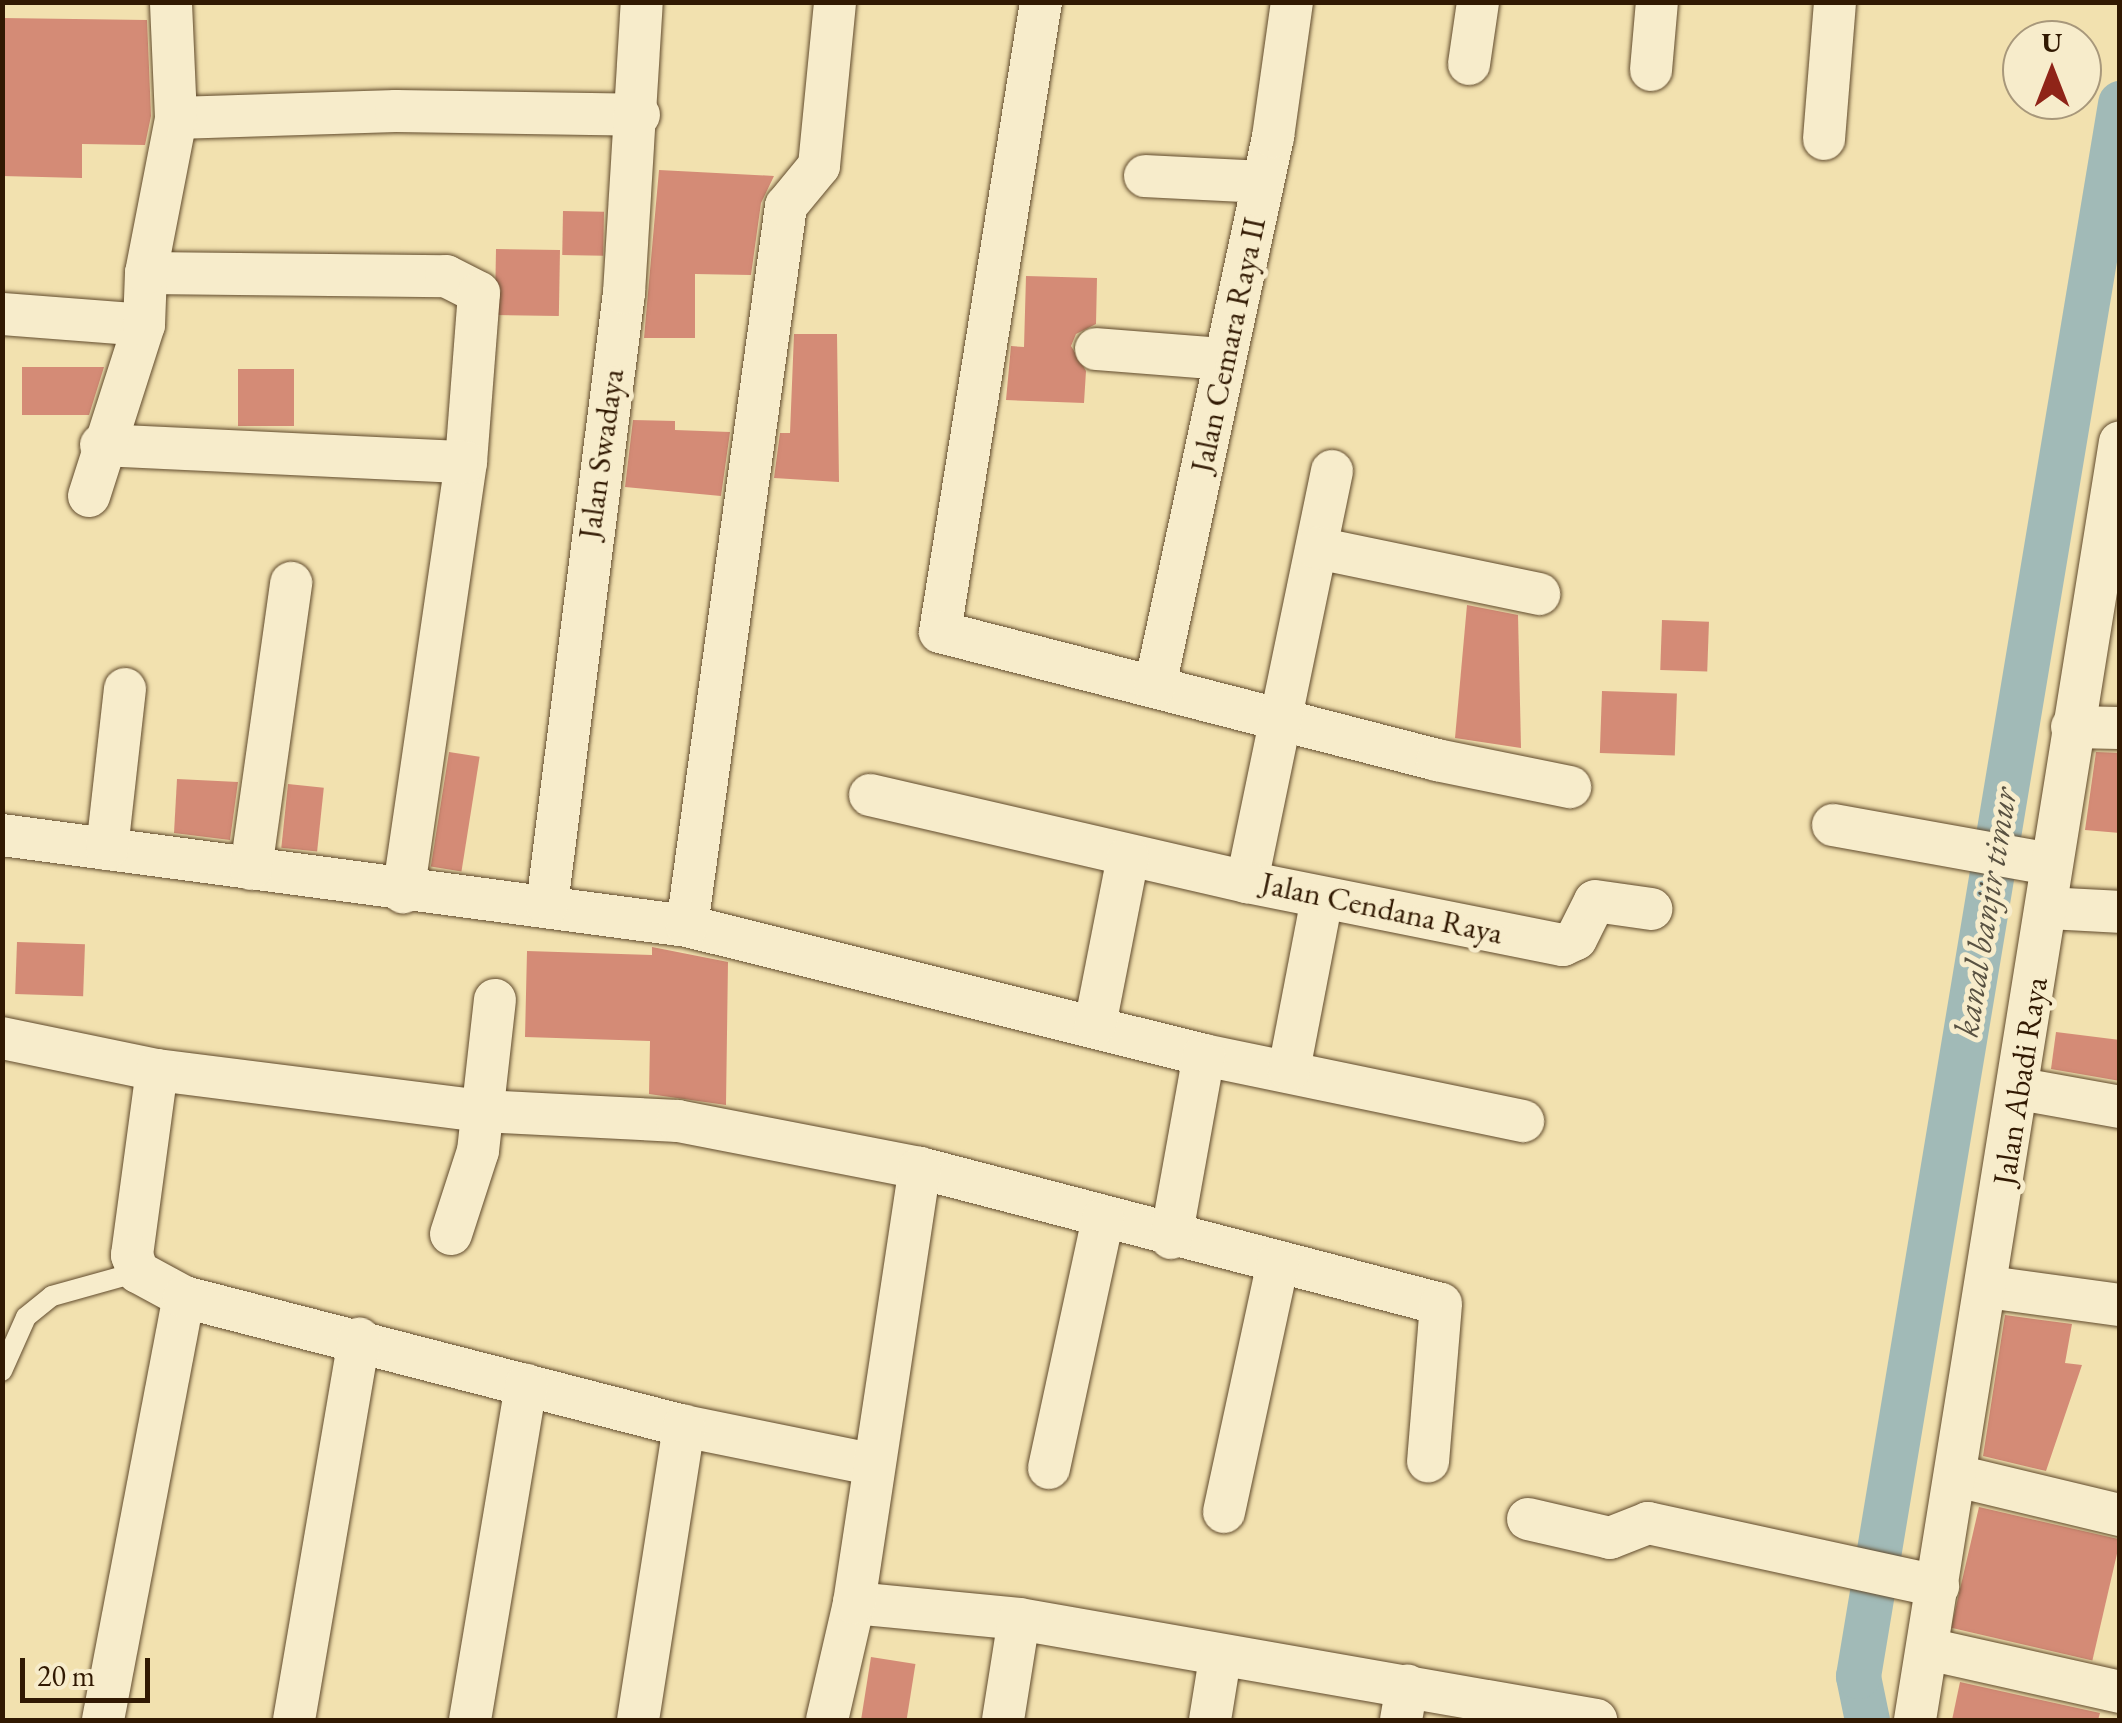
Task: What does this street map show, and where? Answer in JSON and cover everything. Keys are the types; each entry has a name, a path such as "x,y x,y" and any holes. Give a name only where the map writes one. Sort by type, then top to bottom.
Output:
{"street":[{"path":"90,496 101,445 144,324 146,273 176,118 171,2"},
{"name":"Jalan Swadaya","path":"547,905 624,292 639,115 642,2"},
{"path":"688,926 786,206 818,166 835,2"},
{"path":"1041,2 979,416 938,621 950,638 1570,787"},
{"name":"Jalan Cemara Raya II","path":"1155,686 1262,182 1292,2"},
{"path":"1469,64 1478,2"},
{"path":"1651,70 1657,2"},
{"path":"1824,139 1835,2"},
{"path":"176,118 396,111 639,115"},
{"path":"1145,176 1262,182"},
{"path":"146,273 465,281 478,292 481,310 466,462 403,892"},
{"path":"2,314 144,324"},
{"path":"1096,350 1224,360"},
{"name":"Jalan Abadi Raya","path":"1916,1720 1928,1649 1923,1583 1957,1476 2046,908 2030,862 2072,727 2120,442"},
{"path":"101,445 466,462"},
{"name":"Jalan Cendana Raya","path":"1332,471 1247,882 1563,945 1576,939 1595,901 1651,908"},
{"path":"1318,548 1424,565 1539,594"},
{"path":"250,869 291,583"},
{"path":"106,850 125,689"},
{"path":"2072,727 2120,728"},
{"path":"870,795 1247,882"},
{"path":"1833,824 2030,862"},
{"path":"2,835 403,892 547,905 688,926 1204,1054 1523,1122"},
{"path":"1095,1024 1128,856"},
{"path":"1289,1070 1322,899"},
{"path":"2046,908 2120,912"},
{"path":"451,1234 472,1184 495,1000"},
{"path":"2,1038 157,1070 482,1111 678,1121 920,1168 1171,1238 1441,1304 1428,1461"},
{"path":"1171,1238 1204,1054"},
{"path":"157,1070 132,1232 138,1272 184,1298 359,1339 684,1426 870,1464"},
{"path":"2020,1090 2120,1107"},
{"path":"827,1720 854,1603 870,1464 920,1168"},
{"path":"1049,1468 1103,1219"},
{"path":"1224,1512 1278,1262"},
{"path":"1988,1288 2120,1304"},
{"path":"104,1720 184,1298"},
{"path":"294,1720 359,1339"},
{"path":"470,1720 526,1385"},
{"path":"638,1720 684,1426"},
{"path":"1957,1476 2120,1514"},
{"path":"1528,1519 1610,1538 1648,1523 1923,1583"},
{"path":"854,1603 1019,1619 1220,1658 1404,1703 1585,1719"},
{"path":"1004,1720 1019,1619"},
{"path":"1928,1649 2120,1692"},
{"path":"1210,1720 1220,1658"}],"lane":[{"path":"2,1371 26,1316 52,1296 138,1272"}],"building":[{"path":"2,18 147,20 151,116 145,145 82,144 82,178 2,176"},
{"path":"659,170 774,176 761,203 751,275 695,274 695,338 644,338"},
{"path":"563,211 604,212 603,256 562,255"},
{"path":"496,249 560,250 559,316 495,315"},
{"path":"1026,276 1097,278 1096,324 1076,334 1071,346 1086,371 1084,403 1006,400 1011,346 1024,347"},
{"path":"794,334 837,334 839,482 774,478 780,433 790,433"},
{"path":"22,367 104,367 89,415 22,415"},
{"path":"238,369 294,369 294,426 238,426"},
{"path":"633,420 675,421 675,430 730,432 721,496 625,487"},
{"path":"1467,605 1518,615 1521,748 1455,738"},
{"path":"1662,620 1709,622 1707,672 1660,670"},
{"path":"1602,691 1677,694 1675,756 1600,753"},
{"path":"449,752 480,757 461,871 431,867"},
{"path":"2096,752 2120,753 2120,833 2085,830"},
{"path":"177,779 238,782 230,840 174,833"},
{"path":"288,784 324,788 317,851 281,848"},
{"path":"17,942 85,944 83,996 15,994"},
{"path":"652,947 728,962 726,1105 649,1094 650,1041 525,1037 527,951 652,955"},
{"path":"2056,1032 2120,1040 2120,1081 2051,1069"},
{"path":"2005,1315 2072,1324 2065,1363 2082,1365 2046,1471 1983,1456"},
{"path":"1979,1507 2120,1540 2092,1660 1951,1628"},
{"path":"871,1657 915,1664 907,1720 861,1720"},
{"path":"1960,1682 2100,1713 2098,1720 1952,1720"}],"waterway":[{"name":"kanal banjir timur","path":"1867,1720 1858,1676 2120,103"}]}
